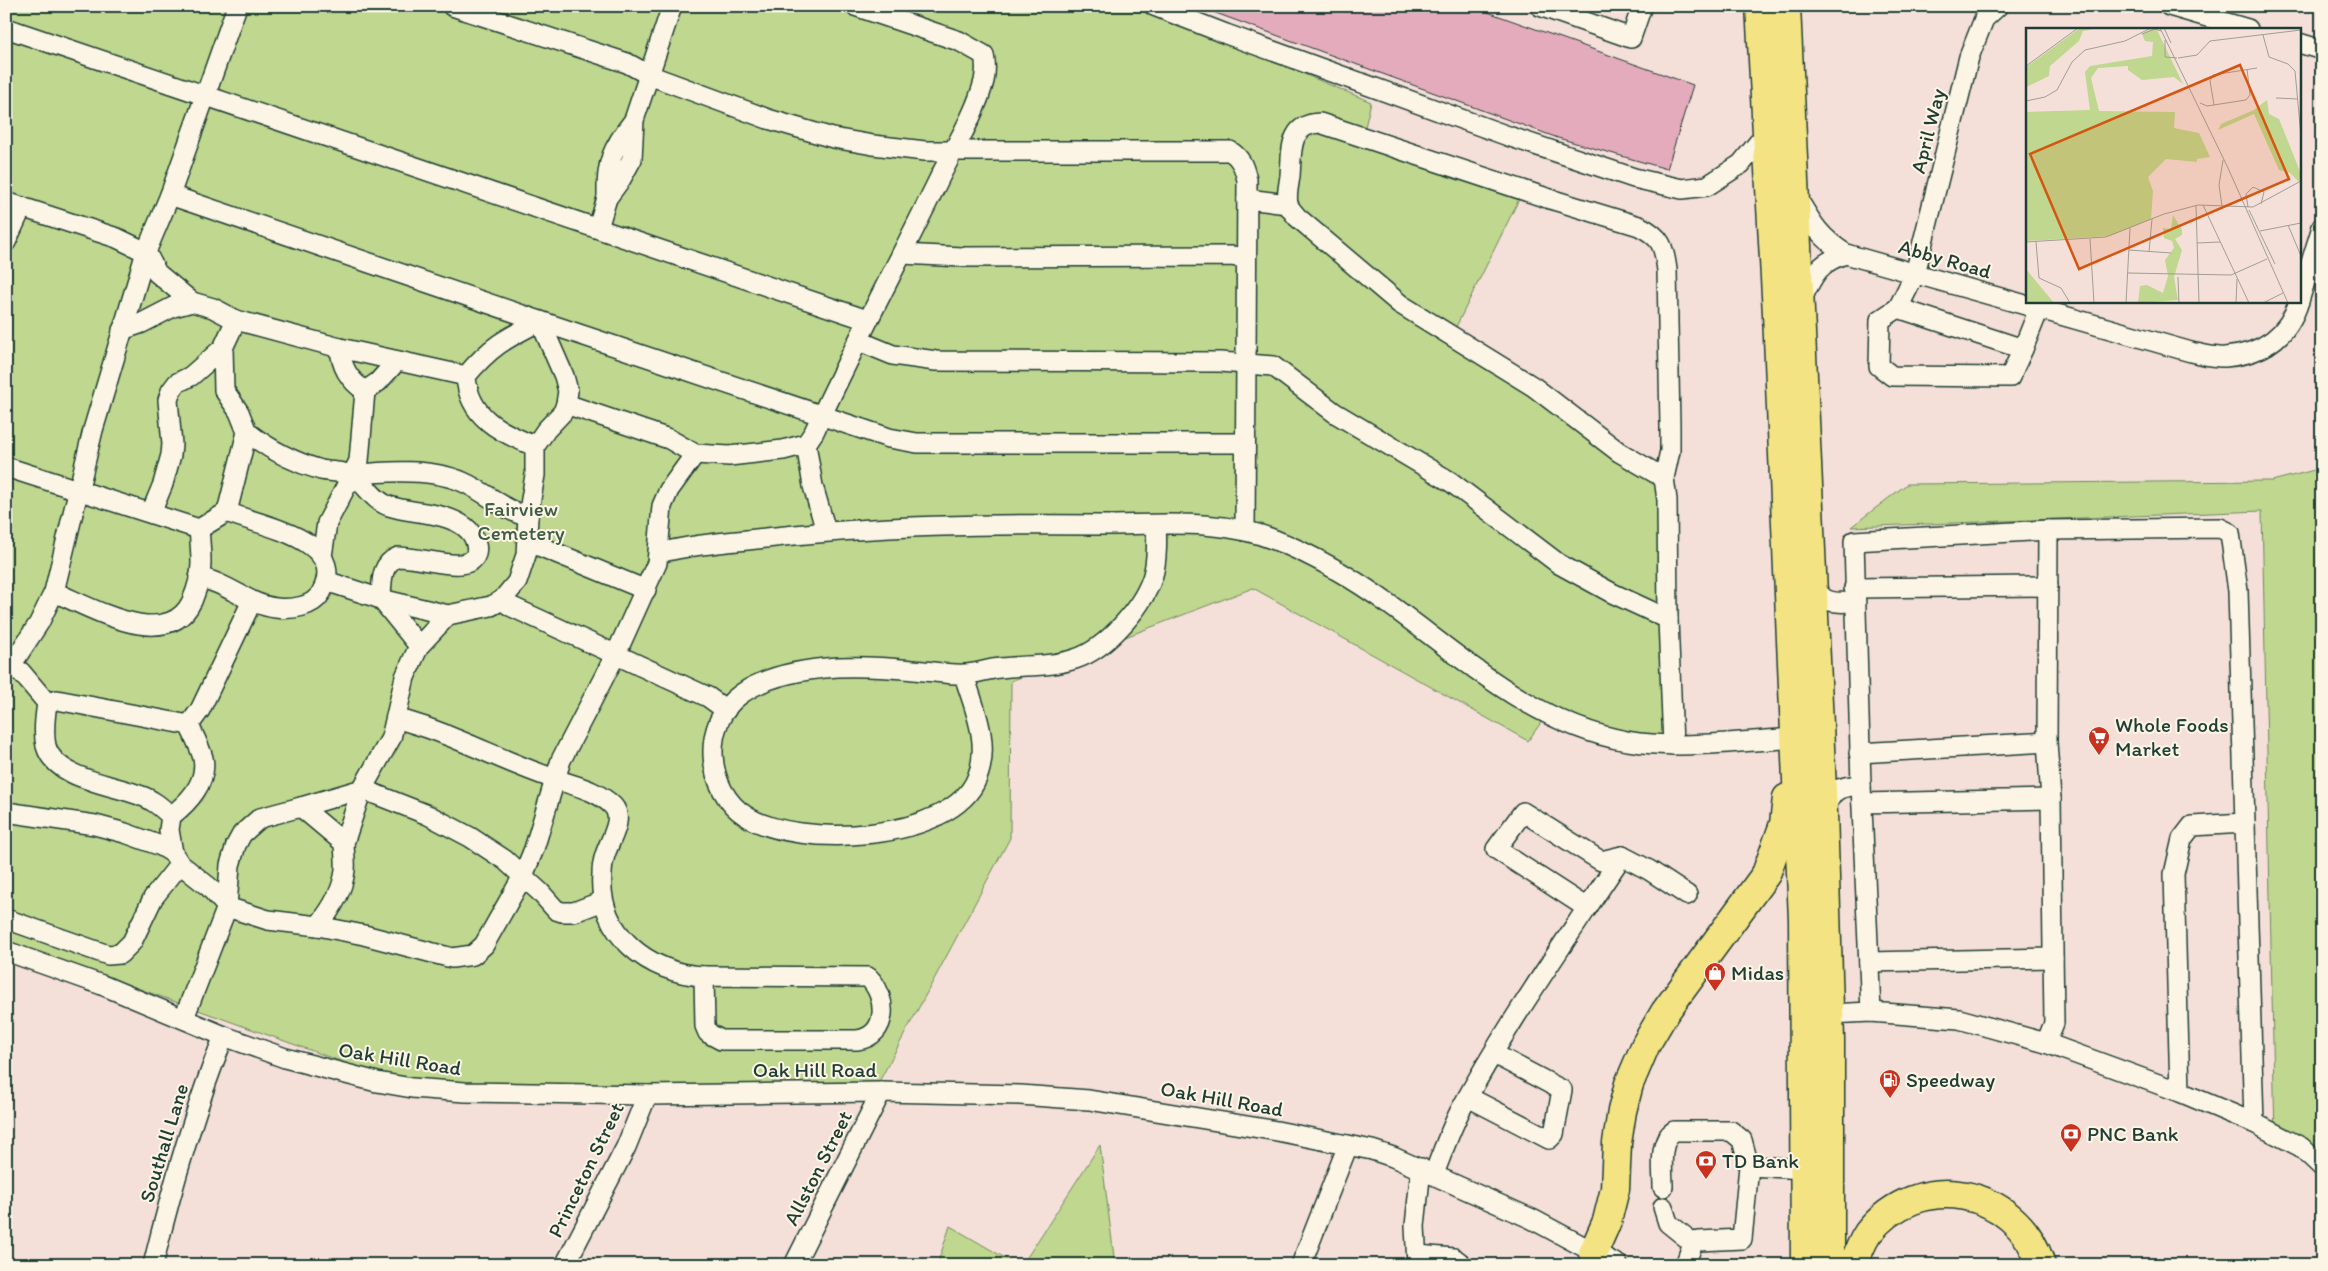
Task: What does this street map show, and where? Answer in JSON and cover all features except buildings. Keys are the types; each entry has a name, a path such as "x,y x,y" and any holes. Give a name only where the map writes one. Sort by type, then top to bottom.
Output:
{"highway":[{"path":"1760,6 1796,738 1803,920 1805,1265"},
{"path":"1786,6 1823,812 1830,1014 1830,1265"},
{"path":"1590,1259 1607,1221 1615,1189 1617,1143 1629,1084 1646,1044 1665,1012 1766,874 1784,824 1796,738"},
{"path":"1854,1265 1867,1234 1881,1220 1900,1206 1918,1198 1943,1194 1964,1194 1981,1200 2004,1212 2028,1235 2041,1265"}],"street":[{"path":"170,816 158,804 140,795 73,775 52,759 46,746 44,725 47,703 21,672 8,666 39,623 54,592 93,430 146,252 170,195 237,6"},
{"path":"452,6 627,63 649,75 768,119 833,138 925,151 1230,151 1237,155 1244,166 1247,180 1244,443 1245,531"},
{"path":"598,228 607,198 621,179 632,159 634,120 672,6"},
{"path":"826,531 813,486 806,444 859,341 952,150 984,82 986,65 984,55 959,41 855,6"},
{"path":"1154,6 1235,38 1508,136 1634,178 1682,189 1707,186 1741,164 1767,132"},
{"path":"1540,6 1631,38 1642,6"},
{"name":"April Way","path":"1898,308 1915,274 1968,57 1984,19 1998,6"},
{"path":"2169,6 2245,28"},
{"path":"6,28 868,320"},
{"path":"2300,44 2322,50"},
{"path":"1664,478 1619,452 1534,387 1400,304 1297,217 1288,204 1294,138 1300,128 1309,123 1320,123 1648,230 1659,240 1664,248 1667,270 1670,451 1664,478 1673,745"},
{"name":"Abby Road","path":"1794,193 1818,232 1829,243 1846,254 2191,352 2223,357 2259,350 2281,334 2294,319 2299,302"},
{"path":"170,195 889,438 917,443 1244,443"},
{"path":"1246,199 1288,204"},
{"path":"6,242 14,204 117,238 146,252 157,273 192,302 213,308 236,320 340,348 397,361 415,363 466,376"},
{"name":"Abby Road","path":"2300,298 2322,227"},
{"path":"902,254 962,257 1231,256 1246,258"},
{"path":"1799,304 1812,278 1823,264 1833,258 1846,254"},
{"path":"122,330 142,323 173,307 192,302"},
{"path":"2023,349 1898,308 1880,320 1879,366 1892,376 2010,376 2023,349 2039,309"},
{"path":"150,513 163,484 171,455 172,444 168,400 177,383 191,376 223,348 236,320"},
{"path":"535,446 509,436 485,420 474,407 466,389 466,376 484,355 502,340 540,321"},
{"path":"326,581 381,599 448,615 491,606 502,600 517,582 526,555 528,517 535,475 535,446 562,412 566,404 568,391 564,376 540,321"},
{"path":"859,341 893,355 936,361 1220,362 1273,366 1336,413 1452,482 1530,544 1559,564 1612,593 1668,619"},
{"path":"223,348 224,390"},
{"path":"340,348 340,358 347,375 366,391"},
{"path":"322,556 327,524 359,461 366,391 378,382 397,361"},
{"path":"191,376 209,380 224,390 239,412 247,432 282,456 298,463 352,475 386,470 444,476 462,481 512,512 528,517"},
{"path":"566,404 669,439 695,454 729,456 783,450 806,444"},
{"path":"6,467 199,529 227,512 247,432"},
{"path":"6,812 95,825 161,846 209,887 227,907 268,920 318,926 364,935 452,958 473,955 484,945 523,876 534,849 561,760 616,654 657,563 662,506 669,490 695,454"},
{"path":"352,475 377,500 388,506 436,515 465,527 477,545 476,553 472,560 465,564 407,557 390,560 385,568 381,599 418,646"},
{"path":"199,578 212,580 252,601 276,608 301,606 314,601 320,595 326,581 326,566 322,556 307,542 227,512"},
{"path":"659,553 683,547 826,531 900,526 1156,525 1210,526 1245,531 1277,540 1344,574 1388,603 1492,681 1532,705 1593,732 1628,741 1673,745 1796,738"},
{"path":"964,675 983,738 982,759 978,776 972,788 948,812 924,822 880,832 851,835 802,834 760,824 744,815 719,785 714,772 713,751 716,730 726,710 740,694 767,681 811,670 863,666 964,675 997,668 1056,664 1078,658 1096,648 1136,608 1148,590 1154,571 1156,525"},
{"path":"1870,1012 1862,794 1858,753 1854,540 2048,530 2220,528 2230,533 2238,590 2254,1123"},
{"path":"54,592 119,619 160,626 172,622 180,617 189,607 196,591 201,564 199,529"},
{"path":"2046,1043 2054,1023 2051,799 2047,742 2048,530"},
{"path":"527,541 646,590"},
{"path":"1812,579 1817,592 1833,603"},
{"path":"1815,633 1823,611 1833,603 1854,595 2048,586"},
{"path":"502,600 510,606 708,697 726,710"},
{"path":"190,725 200,710 252,601"},
{"path":"318,926 328,914 342,884 345,869 344,843 362,789 391,738 405,678 418,646 448,615"},
{"path":"47,703 57,700 190,725"},
{"path":"396,718 443,734 555,779 581,787 600,795 614,806 618,821 604,857 602,874 603,901 616,930 633,950 652,963 685,975 868,977 877,985 881,994 880,1023 872,1034 865,1039 857,1040 721,1040 713,1038 705,1026 704,976"},
{"path":"6,919 108,955 120,954 132,942 153,898 177,859 169,830 170,816 185,804 196,791 202,776 203,757 190,725"},
{"path":"1858,753 2047,742"},
{"path":"1821,766 1827,777 1842,786 1862,794 2051,799"},
{"path":"1823,812 1829,797 1842,786"},
{"path":"184,1018 227,907 230,865 236,845 242,834 260,818 362,789 455,829 505,860 556,910 574,912 603,901"},
{"path":"302,807 344,843"},
{"path":"1587,908 1496,849 1523,812 1601,861 1622,856 1649,870 1687,895"},
{"path":"2180,1092 2174,874 2182,839 2192,826 2245,823"},
{"path":"1463,1265 1454,1258 1417,1260 1415,1226 1427,1171 1459,1112 1494,1054 1622,856"},
{"name":"Oak Hill Road","path":"6,951 102,985 224,1036 304,1064 377,1082 412,1088 465,1092 584,1092 647,1095 881,1092 1020,1095 1089,1100 1277,1131 1348,1145 1393,1157 1532,1219 1590,1259 1618,1265"},
{"path":"1868,962 2053,958"},
{"path":"1830,1014 1870,1012 1959,1019 2046,1043 2180,1092 2254,1123 2301,1147 2322,1167"},
{"name":"Southall Lane","path":"153,1265 174,1182 210,1071 224,1036"},
{"path":"1468,1097 1549,1140 1554,1134 1562,1090 1494,1054"},
{"name":"Allston Street","path":"794,1265 881,1092"},
{"name":"Princeton Street","path":"566,1265 626,1147 647,1095"},
{"path":"1663,1187 1664,1142 1667,1135 1674,1131 1731,1132 1742,1140 1749,1166 1742,1239 1699,1241 1693,1244 1685,1265"},
{"path":"1302,1265 1348,1145"},
{"path":"1749,1166 1805,1169"},
{"path":"1663,1207 1668,1223 1693,1244"}],"green space":[{"name":"Fairview Cemetery","path":"6,6 1141,6 1371,102 1365,127 1528,181 1452,335 1670,478 1679,746 1547,714 1528,741 1253,588 1011,681 1010,838 874,1091 421,1090 6,941"},
{"path":"2322,468 2322,1178 2275,1139 2262,511 1851,527 1907,484 2272,481"},
{"path":"1100,1145 1115,1265 1022,1265"},
{"path":"950,1226 1017,1265 937,1265"}],"place":[{"name":"Whole Foods Market","path":"2099,756"},
{"name":"Midas","path":"1715,992"},
{"name":"Speedway","path":"1890,1099"},
{"name":"PNC Bank","path":"2071,1153"},
{"name":"TD Bank","path":"1706,1180"}]}
